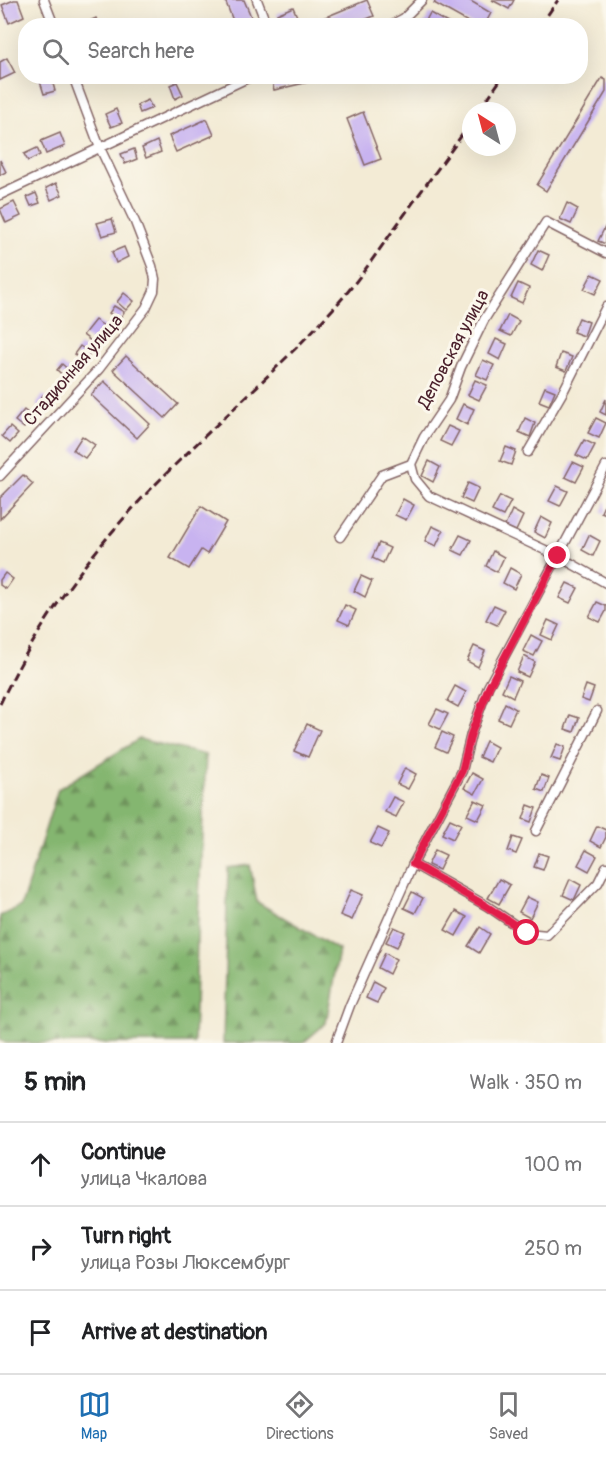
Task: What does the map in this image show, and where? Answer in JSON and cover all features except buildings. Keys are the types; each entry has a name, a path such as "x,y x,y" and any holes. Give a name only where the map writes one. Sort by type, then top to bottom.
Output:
{"street":[{"path":"44,0 51,18"},
{"path":"257,0 264,18"},
{"path":"404,18 420,3"},
{"name":"Стадионная улица","path":"0,476 99,369 146,308 154,291 155,279 152,266 140,233 100,148 76,84"},
{"path":"0,195 235,84"},
{"name":"Деповская улица","path":"411,464 424,437 448,400 484,320 546,222 606,253"},
{"path":"528,453 564,390 606,307"},
{"path":"340,537 382,475 411,464 415,479 429,496 558,556 606,582"},
{"path":"336,1043 350,1005 413,864 462,771 471,734 489,687 606,466"},
{"path":"536,831 597,711"},
{"path":"413,864 486,906 527,933 547,935 598,883 606,867"}],"green space":[{"path":"139,739 206,755 194,1043 6,1043 0,1040 0,916 21,906 58,789"},
{"path":"250,865 257,902 339,950 326,1023 303,1043 223,1043 228,868"}],"railway":[{"path":"546,18 558,0"},
{"path":"485,102 498,84"},
{"path":"0,704 14,675 47,620 104,541 147,493 293,351 340,301 462,135"}],"route":[{"path":"527,933 486,906 413,864 462,771 471,734 489,687 558,556"}]}
